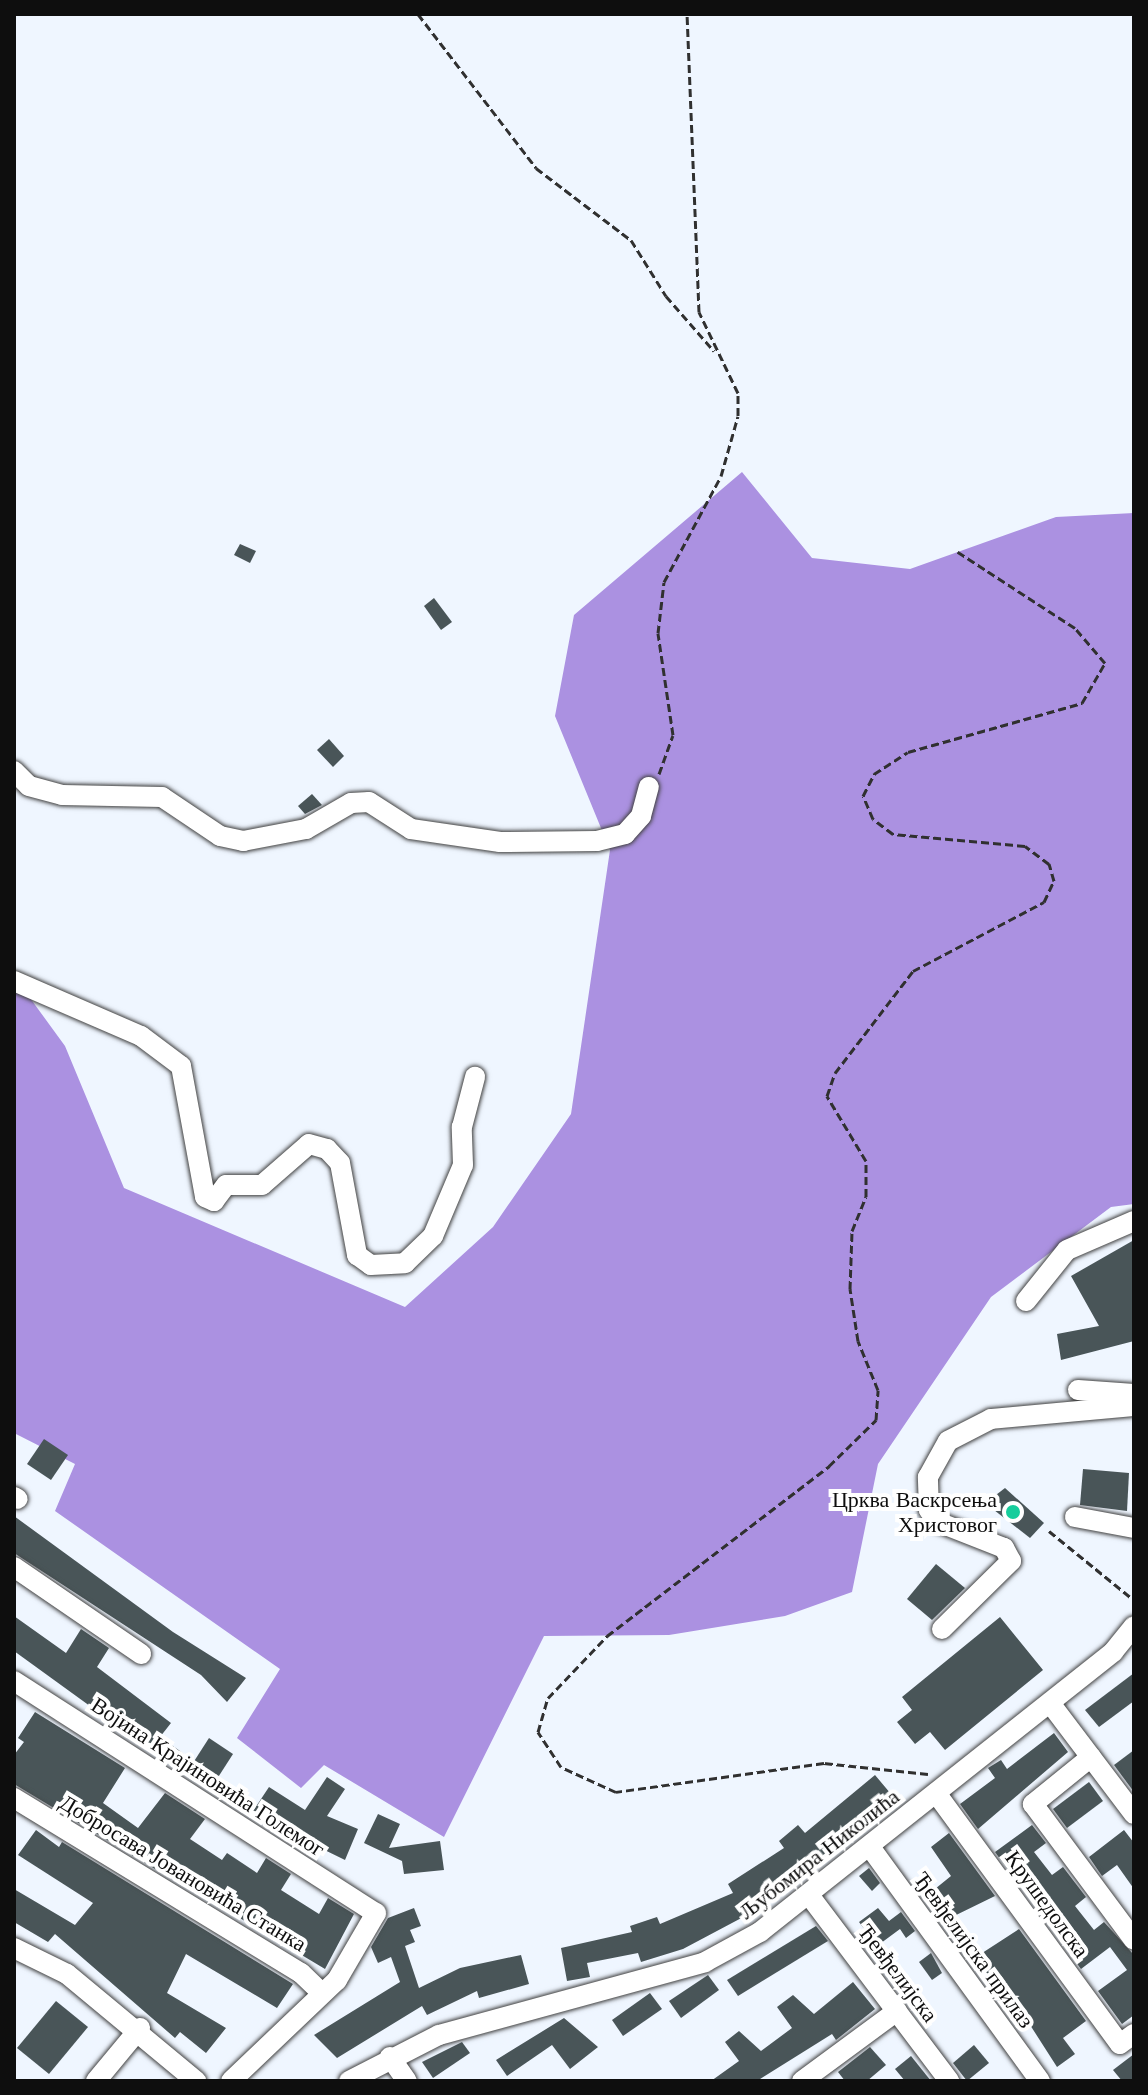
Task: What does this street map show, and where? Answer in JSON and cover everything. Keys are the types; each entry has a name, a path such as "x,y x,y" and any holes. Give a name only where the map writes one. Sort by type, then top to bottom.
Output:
{"street":[{"path":"14,771 29,786 62,795 162,797 220,836 243,841 306,829 360,802 411,829 500,842 597,841 625,834 641,816 649,787"},
{"path":"14,981 141,1036 181,1066 205,1197 214,1201 226,1185 262,1185 309,1144 327,1149 340,1163 357,1255 371,1265 405,1263 433,1236 463,1165 463,1116 475,1077"},
{"path":"1026,1301 1067,1250 1134,1221"},
{"path":"1078,1390 1134,1394"},
{"path":"942,1629 1011,1561 1004,1548 938,1522 929,1510 928,1477 948,1441 991,1419 1134,1406"},
{"path":"1075,1517 1134,1528"},
{"path":"14,1567 141,1654"},
{"name":"Љубомира Николића","path":"349,2081 390,2057 479,2021 705,1962 809,1895 1050,1703 1134,1626"},
{"name":"Војина Крајиновића Големог","path":"14,1681 376,1913 349,1965 322,1993"},
{"path":"1050,1703 1134,1814"},
{"path":"1091,1757 1033,1804 1134,1940"},
{"name":"Крушедолска","path":"936,1793 1127,2039"},
{"name":"Добросава Јовановића Станка","path":"14,1798 301,1973 322,1993"},
{"name":"Ђевђелијска прилаз","path":"870,1847 1040,2081"},
{"name":"Ђевђелијска","path":"809,1895 949,2081"},
{"path":"14,1948 67,1974 140,2028 196,2081"},
{"path":"231,2081 322,1993"},
{"path":"802,2081 897,2011"},
{"path":"96,2081 140,2028"},
{"path":"390,2057 407,2081"}],"path":[{"path":"418,14 536,168 631,240 666,296 719,356"},
{"path":"649,787 668,763 673,735 658,633 664,582 721,476 738,416 738,393 699,312 687,14"},
{"path":"956,1777 824,1763 616,1792 561,1767 538,1732 548,1698 607,1636 829,1466 876,1420 878,1390 858,1341 850,1289 852,1231 866,1197 866,1161 827,1096 835,1073 913,971 1044,902 1054,881 1049,864 1025,846 893,834 873,819 863,796 874,774 908,752 1082,703 1105,663 1075,628 958,552"},
{"path":"1049,1531 1134,1600"}],"shaded area":[{"path":"742,472 812,558 910,569 1056,517 1134,513 1134,1204 1111,1207 991,1297 878,1464 852,1592 785,1616 669,1635 544,1636 444,1837 324,1765 301,1788 237,1738 280,1669 55,1511 75,1464 14,1433 14,976 65,1046 124,1188 405,1307 493,1227 571,1114 610,850 555,716 574,615"}],"building":[{"path":"240,544 256,551 250,563 234,555"},
{"path":"434,598 452,622 441,630 424,606"},
{"path":"329,739 344,756 333,767 317,750"},
{"path":"312,794 322,805 305,814 298,806"},
{"path":"1134,1240 1134,1341 1061,1360 1057,1334 1099,1326 1071,1276"},
{"path":"44,1439 68,1455 51,1480 27,1464"},
{"path":"1083,1469 1129,1473 1127,1511 1080,1505"},
{"name":"Црква Васкрсења Христовог","path":"1005,1488 1044,1523 1030,1538 994,1510 992,1498"},
{"path":"14,1516 173,1632 246,1678 227,1702 201,1675 14,1553"},
{"path":"936,1564 965,1588 932,1620 907,1599"},
{"path":"14,1616 66,1653 81,1629 109,1648 97,1667 171,1723 160,1737 190,1758 181,1772 14,1651"},
{"path":"1000,1617 1043,1670 945,1750 930,1732 915,1744 897,1722 912,1710 902,1697"},
{"path":"1134,1673 1134,1701 1099,1727 1085,1710"},
{"path":"35,1712 125,1768 103,1803 138,1828 165,1793 205,1819 190,1839 222,1860 227,1853 257,1873 266,1858 291,1874 281,1890 319,1914 328,1898 354,1914 325,1969 233,1914 237,1907 198,1880 176,1871 170,1878 14,1784 14,1755 24,1742 18,1738"},
{"path":"1054,1733 1068,1752 978,1829 960,1804 995,1778 988,1768 1001,1760 1007,1769"},
{"path":"209,1738 233,1754 215,1782 191,1766"},
{"path":"1134,1750 1134,1792 1114,1765"},
{"path":"875,1775 896,1800 768,1904 683,1949 641,1962 638,1953 587,1963 590,1977 567,1981 561,1948 632,1932 630,1926 657,1917 660,1924 733,1893 728,1884 784,1848 779,1841 798,1825 805,1833"},
{"path":"327,1777 345,1789 327,1816 358,1829 345,1860 251,1814 269,1787 305,1810"},
{"path":"1089,1782 1103,1801 1067,1828 1053,1809"},
{"path":"378,1814 400,1824 389,1848 440,1841 444,1870 404,1874 402,1861 364,1843"},
{"path":"1032,1825 1046,1843 1034,1852 1052,1875 1063,1867 1086,1897 1075,1906 1094,1930 1104,1922 1134,1955 1134,2015 1122,2024 1098,1991 1127,1970 1110,1947 1081,1969 1067,1950 1081,1939 1063,1915 1049,1925 1027,1895 1037,1887 1019,1863 1009,1871 995,1852"},
{"path":"36,1830 59,1847 62,1842 293,1984 277,2008 186,1954 167,1993 226,2028 206,2053 180,2032 175,2038 55,1934 48,1942 14,1922 14,1889 75,1925 93,1903 18,1855"},
{"path":"1124,1830 1134,1843 1134,1889 1117,1865 1102,1876 1089,1857"},
{"path":"949,1833 995,1896 950,1918 930,1893 951,1876 931,1847"},
{"path":"869,1868 880,1883 872,1891 859,1876"},
{"path":"414,1908 421,1926 410,1930 415,1942 405,1946 419,1988 460,1968 521,1955 529,1984 479,1998 477,1991 427,2015 422,2006 337,2058 314,2035 400,1982 391,1957 378,1963 371,1947 388,1918"},
{"path":"878,1908 889,1921 901,1912 915,1931 906,1938 900,1929 877,1946 859,1922"},
{"path":"942,1911 960,1932 952,1938 936,1916"},
{"path":"816,1926 828,1941 738,1996 727,1980"},
{"path":"1019,1929 1086,2021 1063,2038 1075,2054 1057,2067 1016,2003 1005,2011 976,1957"},
{"path":"931,1953 942,1973 932,1980 919,1962"},
{"path":"708,1975 719,1990 681,2018 669,2001"},
{"path":"853,1982 875,2009 836,2040 832,2034 757,2081 711,2081 739,2061 725,2042 739,2031 761,2051 792,2028 777,2007 793,1995 814,2014"},
{"path":"650,1993 662,2009 623,2036 612,2020"},
{"path":"56,2001 88,2027 49,2074 17,2048"},
{"path":"564,2018 598,2047 570,2069 552,2045 507,2076 496,2060"},
{"path":"462,2042 470,2053 433,2078 422,2062"},
{"path":"974,2045 989,2063 967,2081 953,2063"},
{"path":"870,2047 886,2065 867,2081 845,2081 838,2072"},
{"path":"1134,2054 1134,2081 1122,2081 1113,2070"},
{"path":"911,2056 931,2081 905,2081 895,2069"}],"place":[{"name":"Црква Васкрсења Христовог","path":"1013,1512"}]}
